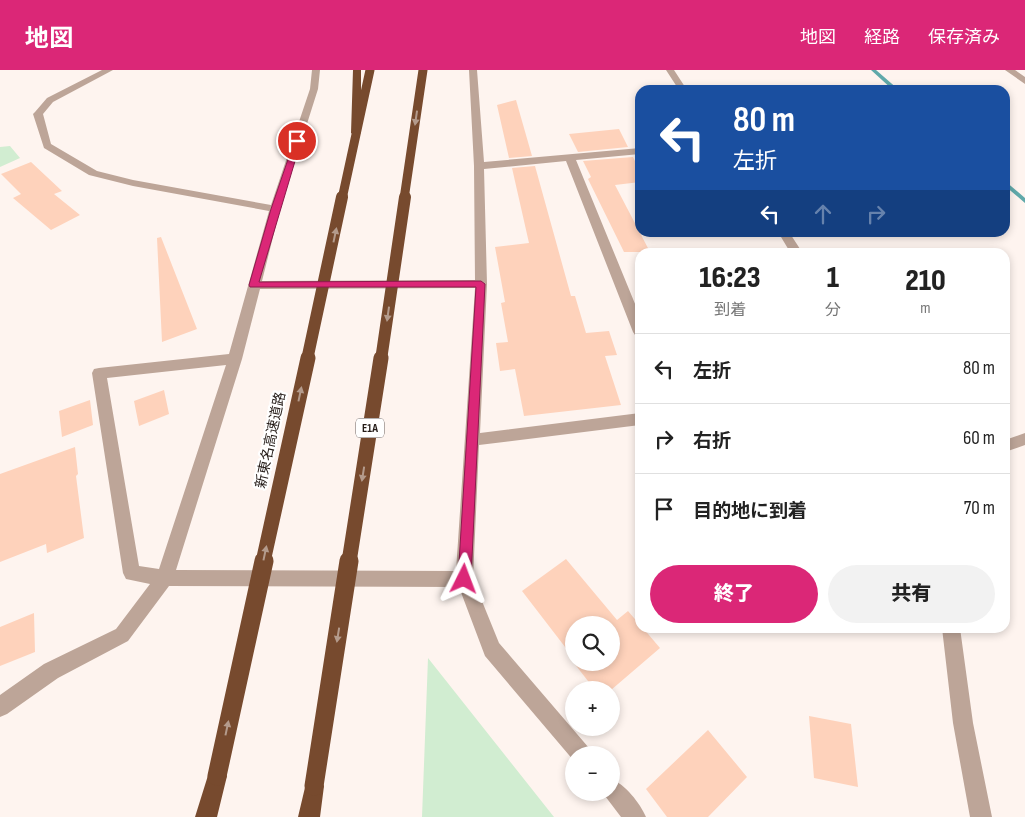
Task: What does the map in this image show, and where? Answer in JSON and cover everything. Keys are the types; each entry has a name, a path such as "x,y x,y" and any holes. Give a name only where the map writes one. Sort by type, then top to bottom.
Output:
{"highway":[{"path":"356,140 357,70"},
{"name":"新東名高速道路","path":"206,817 217,776 370,70"},
{"name":"E1A","path":"309,817 381,359 423,70"}],"street":[{"path":"109,70 50,100 38,114 47,146 93,173 132,183 275,209"},
{"path":"0,707 51,671 122,635 165,578 235,358 275,209 314,89 316,70"},
{"path":"473,70 479,166 481,284 464,579 492,649 574,746"},
{"path":"670,70 680,85"},
{"path":"1008,70 1025,81"},
{"path":"479,166 635,152"},
{"path":"570,158 635,320"},
{"path":"786,237 793,248"},
{"path":"254,285 481,284"},
{"path":"235,358 99,373 132,573 165,578 464,579"},
{"path":"471,440 635,420"},
{"path":"1010,444 1025,439"},
{"path":"952,633 963,723 980,817"},
{"path":"620,800 635,817"}],"green space":[{"path":"10,146 20,158 0,167 0,147"},
{"path":"428,658 554,817 422,817"}],"building":[{"path":"516,100 532,156 509,158 497,105"},
{"path":"619,129 628,147 578,152 569,134"},
{"path":"633,157 635,161 635,183 615,185 635,223 635,237 642,237 648,248 635,248 635,252 624,252 588,179 591,177 583,161"},
{"path":"31,162 62,191 54,194 80,215 51,230 13,198 21,194 1,174"},
{"path":"535,166 571,296 575,296 586,333 609,331 617,355 605,356 621,405 524,416 515,369 500,371 496,343 508,342 501,303 505,302 495,247 529,243 512,168"},
{"path":"161,237 197,329 162,342 157,238"},
{"path":"164,390 169,414 139,426 134,401"},
{"path":"90,400 93,425 62,437 59,411"},
{"path":"75,447 78,474 76,476 84,538 47,553 46,544 0,562 0,474"},
{"path":"566,559 614,616 565,616 565,647 522,591"},
{"path":"628,611 635,619 635,633 647,633 660,648 620,682 588,681 580,671 620,671 620,618"},
{"path":"34,613 35,652 0,666 0,627"},
{"path":"809,716 851,724 858,787 814,778"},
{"path":"708,730 747,777 708,817 667,817 646,789"}],"waterway":[{"path":"873,70 890,85"},
{"path":"1010,188 1025,201"}],"route":[{"path":"297,141 275,209 254,285 427,286 481,284 464,579"}]}
